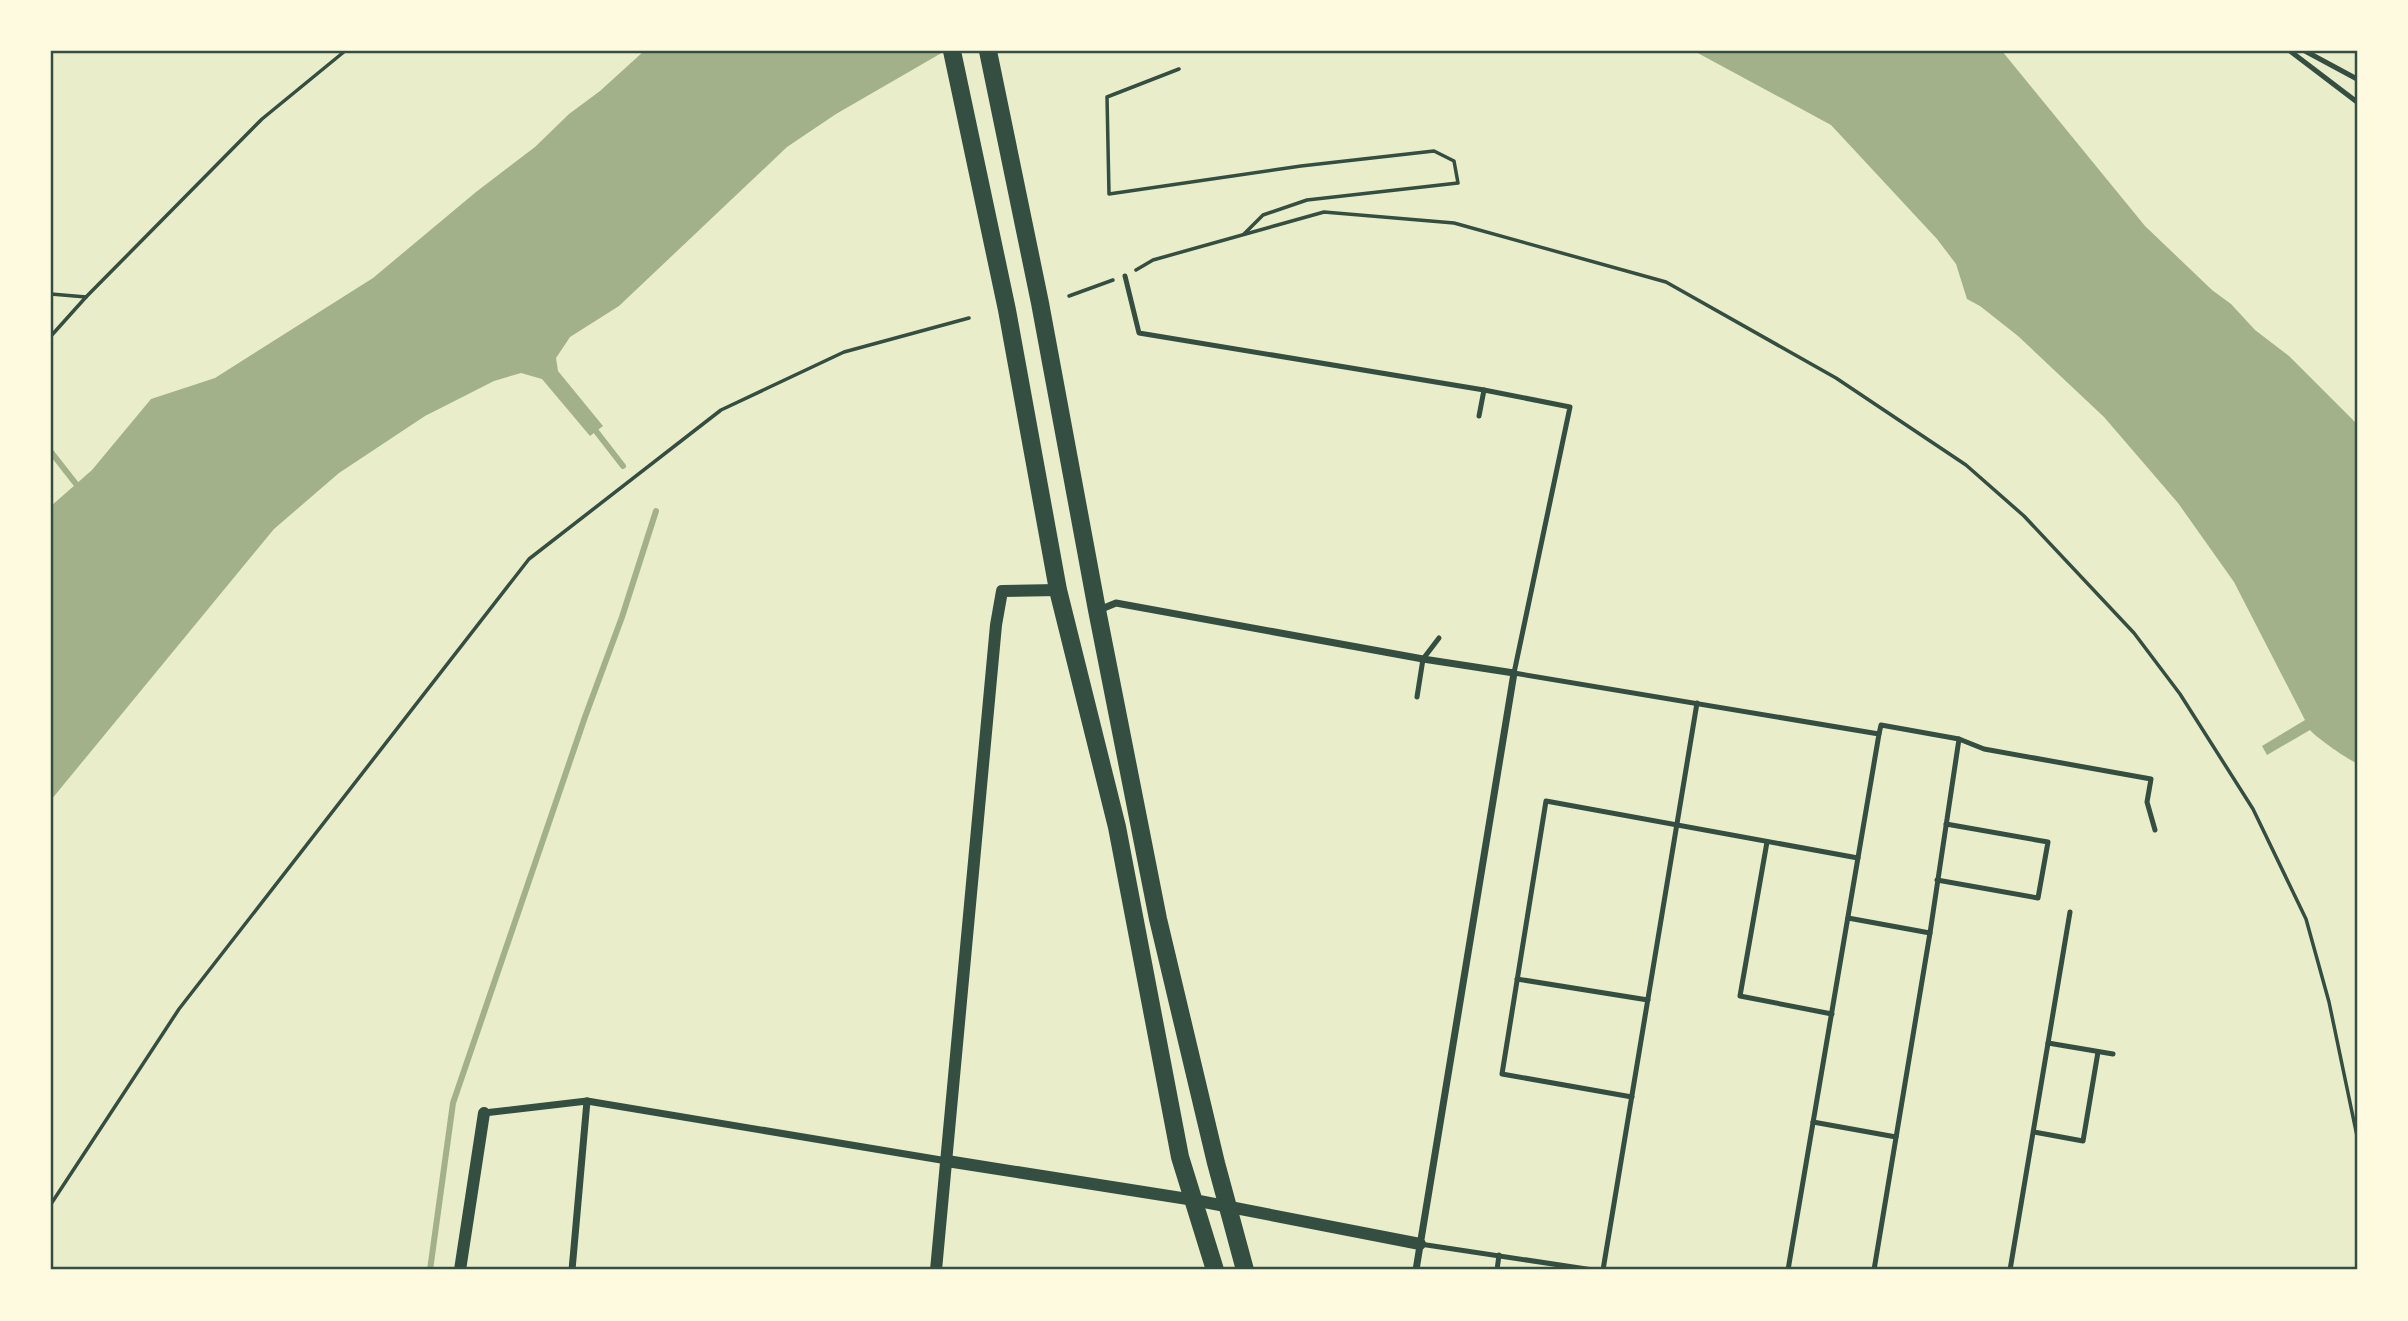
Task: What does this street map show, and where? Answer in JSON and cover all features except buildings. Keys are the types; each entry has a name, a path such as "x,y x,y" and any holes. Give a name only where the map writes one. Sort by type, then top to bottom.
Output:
{"highway":[{"path":"952,51 1007,310 1058,590 1116,827 1180,1157 1215,1270"},
{"path":"988,51 1040,303 1158,919 1245,1270"}],"street":[{"path":"936,1270 996,625 1002,591 1058,590"},
{"path":"1097,610 1116,603 1514,673 1416,1270"},
{"path":"460,1270 484,1113 587,1101 1379,1231 1420,1244"},
{"path":"572,1270 587,1101"}],"lane":[{"path":"2290,51 2357,102"},
{"path":"2305,51 2357,79"},
{"path":"1125,275 1139,333 1484,390 1570,407 1514,673 1879,734"},
{"path":"1479,416 1484,390"},
{"path":"1417,697 1423,659 1439,638"},
{"path":"1603,1270 1697,703"},
{"path":"1788,1270 1881,725 1959,739 1984,749 2151,779 2147,802 2155,830"},
{"path":"1874,1270 1959,739"},
{"path":"1632,1097 1502,1074 1546,801 1858,858"},
{"path":"1937,880 2038,898 2048,842 1946,824"},
{"path":"1767,842 1740,996 1832,1014"},
{"path":"2010,1270 2070,912"},
{"path":"1848,918 1930,933"},
{"path":"1517,978 1648,1000"},
{"path":"2048,1043 2113,1054"},
{"path":"2034,1132 2083,1141 2098,1052"},
{"path":"1813,1122 1896,1137"},
{"path":"1420,1244 1593,1270"},
{"path":"1497,1270 1499,1255"}],"path":[{"path":"51,336 262,119 345,51"},
{"path":"1179,69 1107,97 1109,194 1301,166 1434,151 1454,161 1458,183 1307,200 1263,215 1243,235"},
{"path":"1069,296 1125,275 1153,260 1324,212 1454,223 1666,282 1836,378 1966,465 2025,516 2134,633 2180,694 2252,809 2306,919 2329,1002 2357,1136"},
{"path":"51,294 86,297"},
{"path":"51,1204 179,1009 529,559 721,410 844,352 969,318"}],"shaded area":[{"path":"644,51 945,51 836,114 787,147 619,306 570,337 556,358 558,371 603,426 590,436 542,379 521,373 494,381 425,416 339,473 274,529 51,800 51,506 92,470 151,399 215,378 373,278 476,192 535,147 569,114 600,91"},
{"path":"1694,51 2002,51 2145,226 2212,290 2231,304 2255,330 2289,356 2357,424 2357,763 2310,730 2267,755 2262,746 2305,720 2234,582 2178,503 2104,417 2018,336 1967,299 1956,264 1937,239 1831,125"}],"waterway":[{"path":"592,426 623,466"},
{"path":"51,452 80,489"},
{"path":"430,1270 453,1103 585,717 622,617 656,511"}]}
